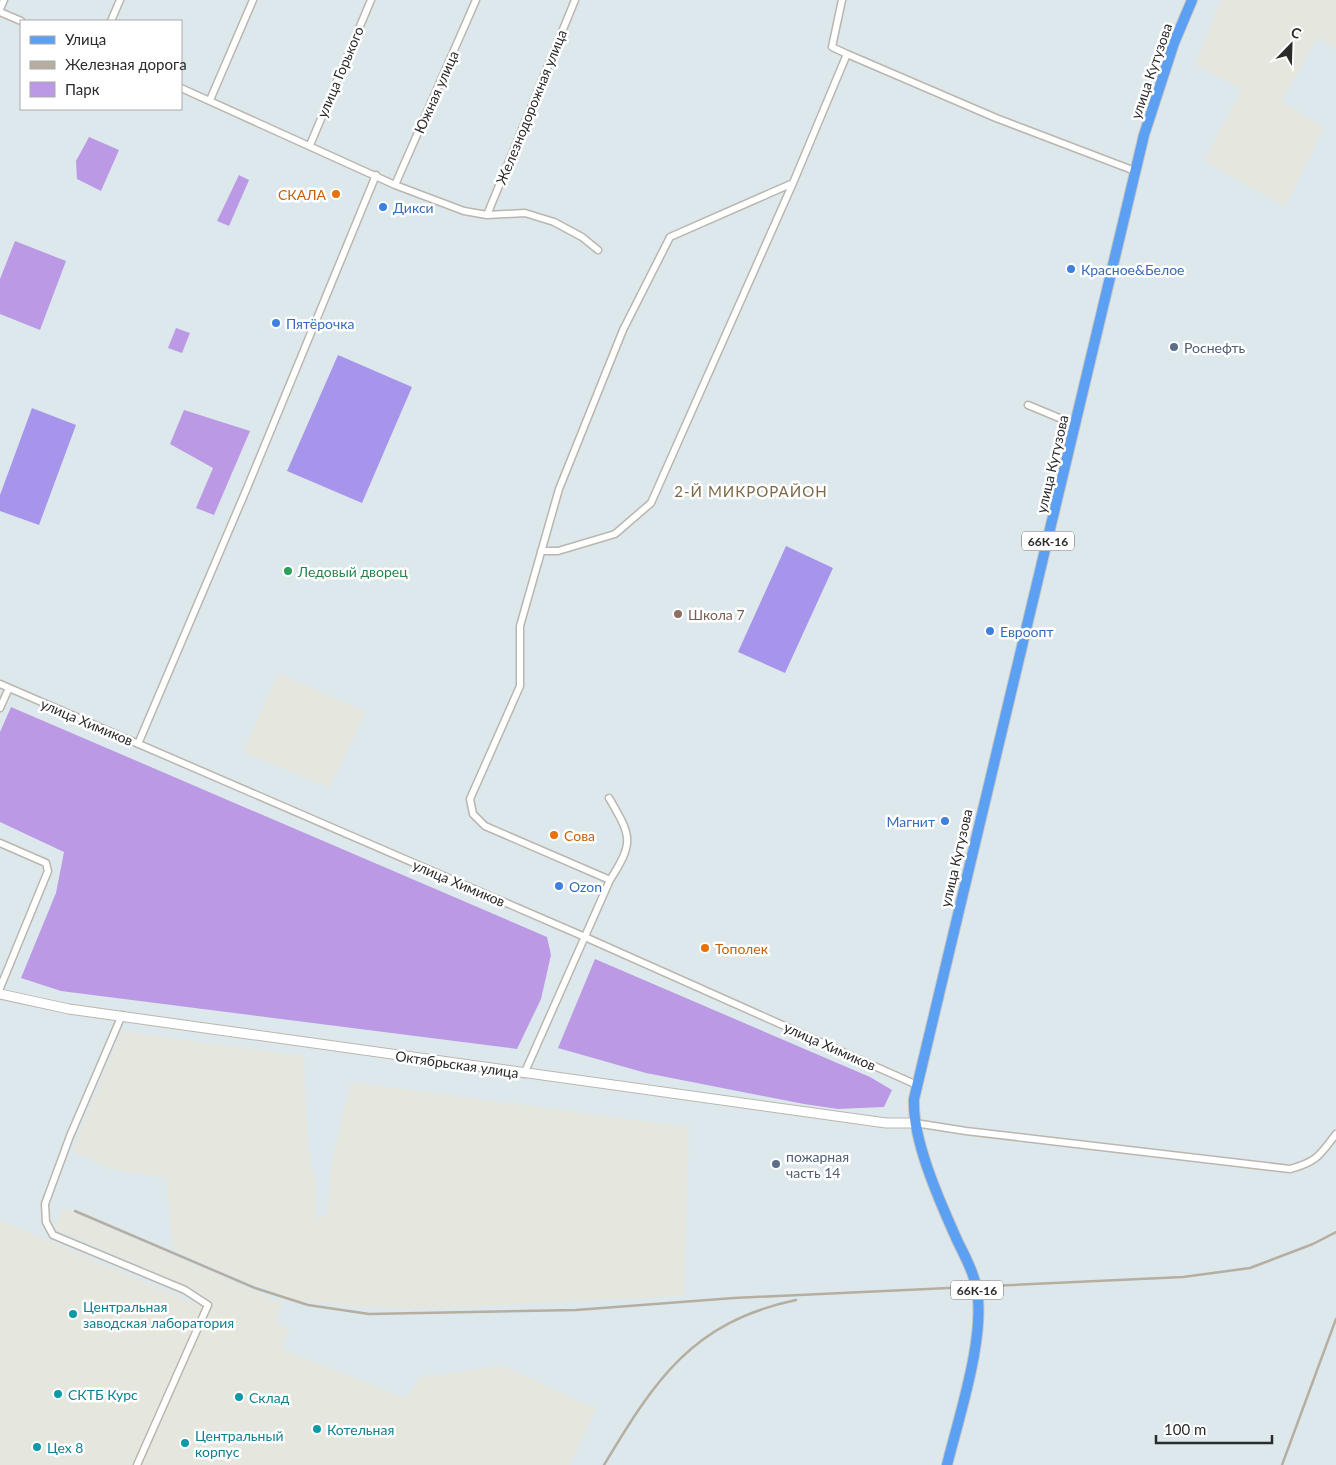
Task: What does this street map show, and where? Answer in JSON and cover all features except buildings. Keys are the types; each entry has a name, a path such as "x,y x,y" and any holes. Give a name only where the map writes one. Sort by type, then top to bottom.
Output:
{"main road":[{"name":"улица Кутузова","path":"917,1085 1144,135 1174,42 1192,0"},
{"name":"Октябрьская улица","path":"0,994 70,1009 524,1074 886,1123 916,1123"},
{"name":"66К-16","path":"917,1085 914,1108 916,1123 928,1166 974,1279 980,1316 976,1346 947,1465"}],"street":[{"path":"4,0 0,11 20,21"},
{"path":"110,20 120,0"},
{"path":"210,100 253,0"},
{"name":"улица Горького","path":"310,144 370,0"},
{"name":"Южная улица","path":"395,185 476,0"},
{"name":"Железнодорожная улица","path":"487,215 575,0"},
{"path":"842,0 832,48 996,118 1135,171"},
{"path":"541,551 558,551 615,534 651,503 793,183 847,54"},
{"path":"182,88 310,144 395,185 464,212 487,215 525,213 582,237 598,250"},
{"path":"138,744 247,488 376,175"},
{"path":"610,880 485,826 472,814 470,799 520,686 520,626 560,489 623,330 670,237 793,183"},
{"path":"1028,405 1076,425"},
{"name":"улица Химиков","path":"0,684 585,937 917,1085"},
{"path":"0,708 9,688"},
{"path":"524,1074 610,880 628,845 625,826 609,798"},
{"path":"0,843 46,863 48,871 0,988"},
{"path":"122,1015 70,1136 45,1204 46,1222 53,1235 185,1290 208,1305 137,1465"},
{"path":"916,1123 966,1131 1290,1169 1309,1164 1322,1153 1336,1134"}],"shaded area":[{"path":"1221,0 1336,0 1336,50 1318,37 1281,102 1324,127 1285,207 1204,161 1242,89 1195,65"},
{"path":"338,355 412,387 362,503 287,471"},
{"path":"32,408 76,425 39,525 0,511 0,495"},
{"path":"786,546 833,568 785,673 738,652"},
{"path":"278,673 366,712 329,788 243,752"},
{"path":"122,1031 304,1056 307,1140 316,1186 316,1220 327,1214 332,1160 351,1082 689,1127 684,1296 428,1309 356,1307 295,1300 230,1275 173,1249 166,1178 112,1169 72,1151"},
{"path":"63,1208 279,1302 283,1301 276,1323 289,1329 282,1349 405,1398 421,1377 504,1366 596,1409 569,1465 0,1465 0,1220 193,1303 198,1290 54,1228"}],"green space":[{"path":"89,137 119,150 101,191 77,179 76,161"},
{"path":"239,175 249,180 229,226 217,221"},
{"path":"15,241 66,261 40,330 0,314 0,279"},
{"path":"176,328 190,333 182,353 168,348"},
{"path":"184,410 250,431 214,515 196,508 213,468 170,444"},
{"path":"11,707 547,937 551,955 541,999 517,1049 61,991 21,978 56,893 64,852 0,822 0,732"},
{"path":"595,959 870,1077 892,1090 884,1107 838,1109 804,1104 646,1073 558,1048"}],"railway":[{"path":"75,1211 255,1288 308,1305 369,1314 576,1310 734,1298 1183,1277 1250,1268 1313,1244 1336,1232"},
{"path":"604,1465 641,1406 660,1381 680,1359 703,1339 729,1323 760,1310 796,1300"},
{"path":"1282,1465 1336,1319"}],"place":[{"name":"СКАЛА","path":"336,194"},
{"name":"Дикси","path":"383,207"},
{"name":"Красное&Белое","path":"1071,269"},
{"name":"Пятёрочка","path":"276,323"},
{"name":"Роснефть","path":"1174,347"},
{"name":"Ледовый дворец","path":"288,571"},
{"name":"Школа 7","path":"678,614"},
{"name":"Евроопт","path":"990,631"},
{"name":"Магнит","path":"945,821"},
{"name":"Сова","path":"554,835"},
{"name":"Ozon","path":"559,886"},
{"name":"Тополек","path":"705,948"},
{"name":"пожарная часть 14","path":"776,1164"},
{"name":"Центральная заводская лаборатория","path":"73,1314"},
{"name":"СКТБ Курс","path":"58,1394"},
{"name":"Склад","path":"239,1397"},
{"name":"Котельная","path":"317,1429"},
{"name":"Центральный корпус","path":"185,1443"},
{"name":"Цех 8","path":"37,1447"}],"district":[{"name":"2-Й МИКРОРАЙОН","path":"751,491"}]}
